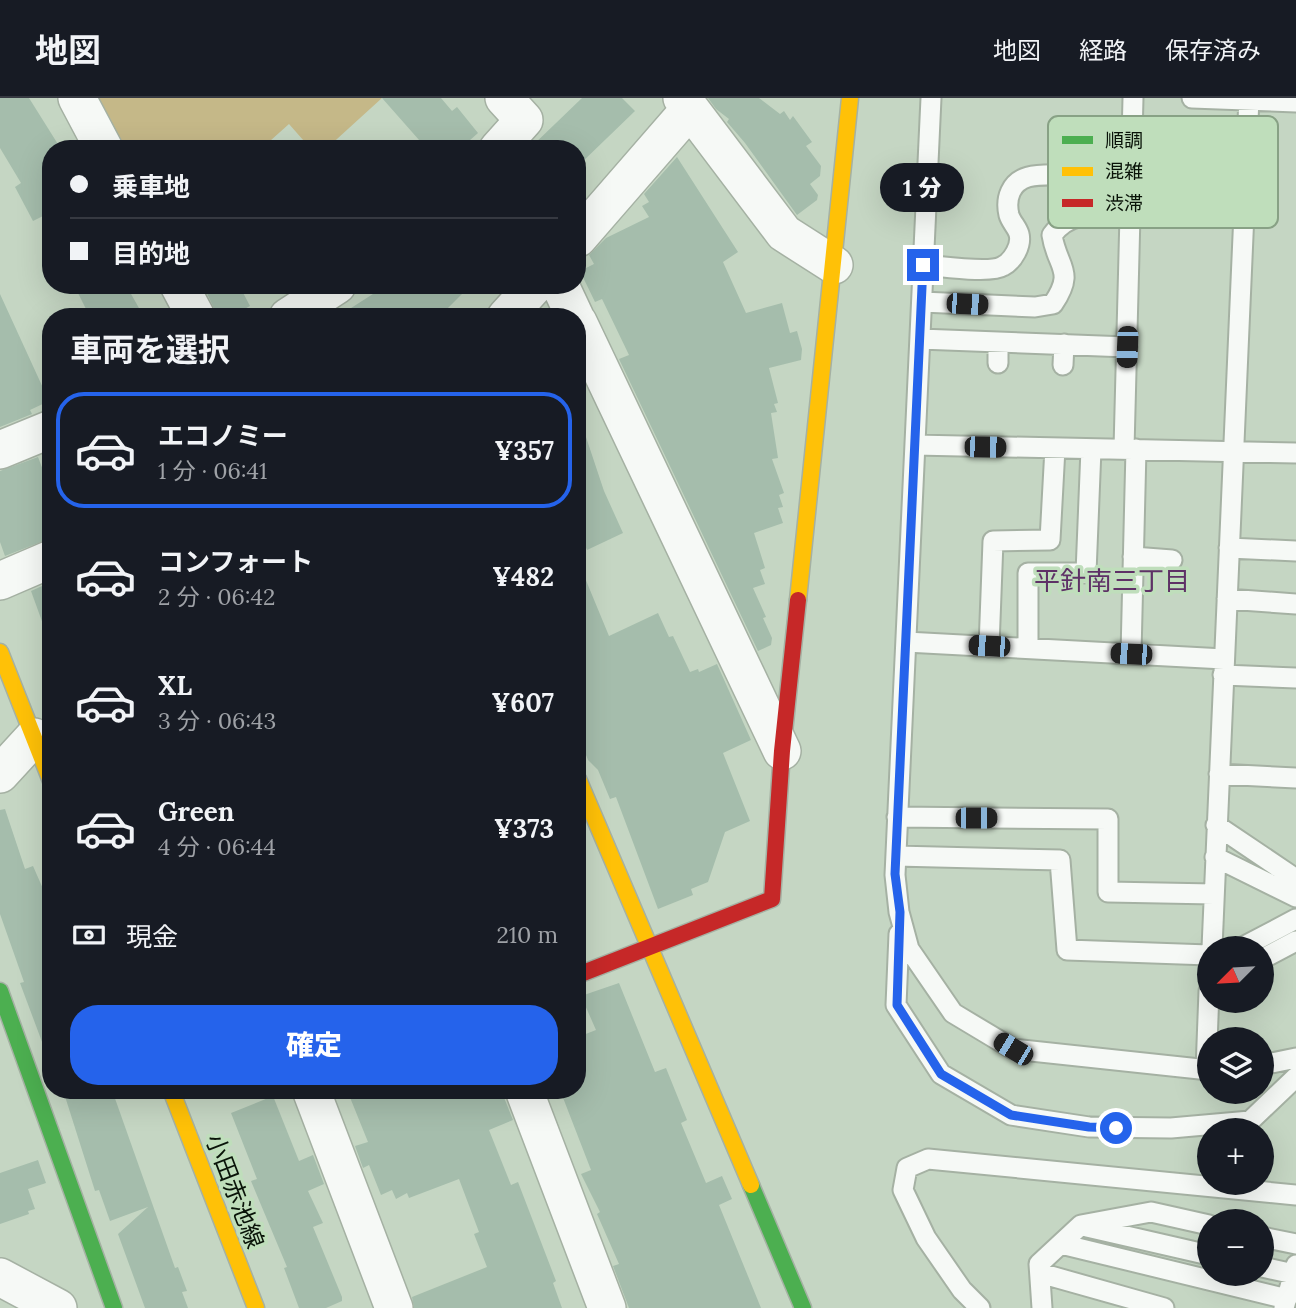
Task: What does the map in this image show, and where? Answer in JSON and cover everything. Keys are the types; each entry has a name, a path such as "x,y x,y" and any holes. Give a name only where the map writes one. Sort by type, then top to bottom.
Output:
{"street":[{"path":"76,98 99,140"},
{"path":"586,972 772,899 782,751 850,98"},
{"path":"586,227 686,104 783,233 834,265"},
{"path":"502,140 518,105"},
{"path":"302,308 323,294"},
{"path":"514,308 527,294"},
{"path":"586,340 782,751"},
{"path":"0,450 42,433"},
{"path":"0,580 42,563"},
{"path":"0,652 42,758"},
{"path":"0,774 34,737"},
{"path":"586,798 803,1308"},
{"path":"0,991 114,1308"},
{"name":"小田赤池線","path":"175,1099 256,1308"},
{"path":"314,1099 394,1308"},
{"path":"527,1099 607,1308"},
{"path":"0,1277 58,1308"}],"lane":[{"path":"931,98 895,874 909,949 953,1013 1013,1049 1197,1069"},
{"path":"1132,116 1133,98"},
{"path":"1192,98 1296,102"},
{"path":"923,265 979,270 1003,267 1016,254 1020,236 1009,216 1007,198 1012,187 1026,177 1048,176"},
{"path":"922,302 1035,307 1053,304 1063,289 1066,272 1055,251 1052,235 1057,228"},
{"path":"1130,228 1127,347 1133,557 1131,654"},
{"path":"1212,936 1243,228"},
{"path":"920,339 1127,347"},
{"path":"998,342 998,363"},
{"path":"1063,344 1063,365"},
{"path":"915,445 1296,453"},
{"path":"989,646 993,541 1050,540 1055,448"},
{"path":"1028,648 1028,573 1086,573 1091,449"},
{"path":"1229,548 1296,551"},
{"path":"1133,557 1172,560"},
{"path":"1227,600 1296,604"},
{"path":"906,642 1131,654 1296,678"},
{"path":"1219,774 1296,778"},
{"path":"897,817 1108,819 1108,892 1214,894"},
{"path":"1216,825 1296,879"},
{"path":"896,856 1060,860 1066,950 1197,955"},
{"path":"1215,856 1296,897"},
{"path":"900,912 897,1005 941,1074 1011,1115 1089,1127 1171,1128 1250,1121 1296,1077"},
{"path":"1264,936 1296,919"},
{"path":"1274,952 1296,941"},
{"path":"1274,1063 1296,1058"},
{"path":"980,1308 962,1290 926,1238 903,1191 907,1168 928,1159 1296,1195"},
{"path":"1042,1308 1039,1264 1081,1225 1151,1212 1197,1222"},
{"path":"1081,1225 1197,1252"},
{"path":"1274,1239 1296,1244"},
{"path":"1061,1244 1286,1304 1295,1269 1274,1268"},
{"path":"1040,1273 1164,1308"}],"shaded area":[{"path":"94,98 382,98 336,140 303,140 289,124 271,140 114,140"}],"building":[{"path":"0,98 29,98 55,140 42,140 42,216 33,221 15,187 21,183 0,148"},
{"path":"382,98 441,98 452,111 457,107 478,133 470,140 419,140"},
{"path":"582,98 622,98 635,111 586,158 586,140 538,140"},
{"path":"708,98 759,98 780,114 784,111 790,120 793,116 812,142 806,146 821,166 820,176 810,184 818,195 817,200 797,215 727,122 729,119 716,109"},
{"path":"677,157 738,252 723,262 746,313 782,303 790,333 797,331 802,349 801,360 769,368 778,403 774,404 777,412 771,413 778,458 772,459 784,493 779,495 783,507 778,508 783,523 754,533 765,568 760,570 765,584 753,588 772,638 771,645 758,651 619,359 629,355 602,299 595,302 586,283 586,268 594,264 589,255 606,238 649,217 642,206 649,202 644,194"},
{"path":"0,294 42,386 42,404 30,410 32,414 0,427"},
{"path":"78,294 131,294 139,308 86,308"},
{"path":"207,294 244,294 250,306 246,308 214,308"},
{"path":"373,294 462,294 448,308 351,308"},
{"path":"586,437 604,491 623,533 587,550"},
{"path":"38,457 42,467 42,542 5,556 0,542 0,471"},
{"path":"586,580 609,636 658,613 669,637 673,636 690,672 698,669 699,672 717,664 751,740 723,753 750,821 725,832 708,882 691,889 693,895 658,909 616,797 610,799 598,770 588,760"},
{"path":"42,586 42,621 31,591"},
{"path":"5,809 25,869 33,866 42,886 42,1042 20,983 24,982 0,914 0,810"},
{"path":"619,983 655,1072 666,1068 687,1120 681,1123 706,1183 722,1176 732,1199 719,1205 761,1308 629,1308 613,1266 619,1264 597,1214 600,1212 581,1174 591,1170 563,1099 586,1099 586,1034 596,1030 586,1007 586,994"},
{"path":"66,1099 115,1099 175,1268 178,1267 187,1291 182,1292 188,1308 145,1308 118,1234 148,1207 110,1221 99,1190 95,1191"},
{"path":"266,1099 274,1099 299,1161 313,1155 324,1184 308,1191 323,1223 313,1227 342,1301 326,1308 299,1308 284,1268 287,1267 251,1181 257,1179 231,1113"},
{"path":"351,1099 505,1099 513,1120 489,1130 511,1185 518,1182 556,1281 553,1283 562,1308 414,1308 412,1297 487,1267 474,1234 479,1232 459,1179 409,1198 407,1193 396,1199 392,1190 381,1195 369,1165 363,1168 355,1146 368,1142"},
{"path":"38,1160 46,1183 28,1189 35,1209 28,1211 29,1214 0,1224 0,1173"}],"traffic: fast":[{"path":"0,991 114,1308"},
{"path":"751,1185 803,1308"}],"traffic: slow":[{"path":"798,600 850,98"},
{"path":"0,652 42,758"},
{"path":"586,798 751,1185"},
{"path":"175,1099 256,1308"}],"traffic: jam":[{"path":"586,972 772,899 782,751 798,600"}],"district":[{"name":"平針南三丁目","path":"1112,580"}],"route":[{"path":"923,265 895,874 900,912 897,1005 941,1074 1011,1115 1089,1127 1116,1128"}]}
